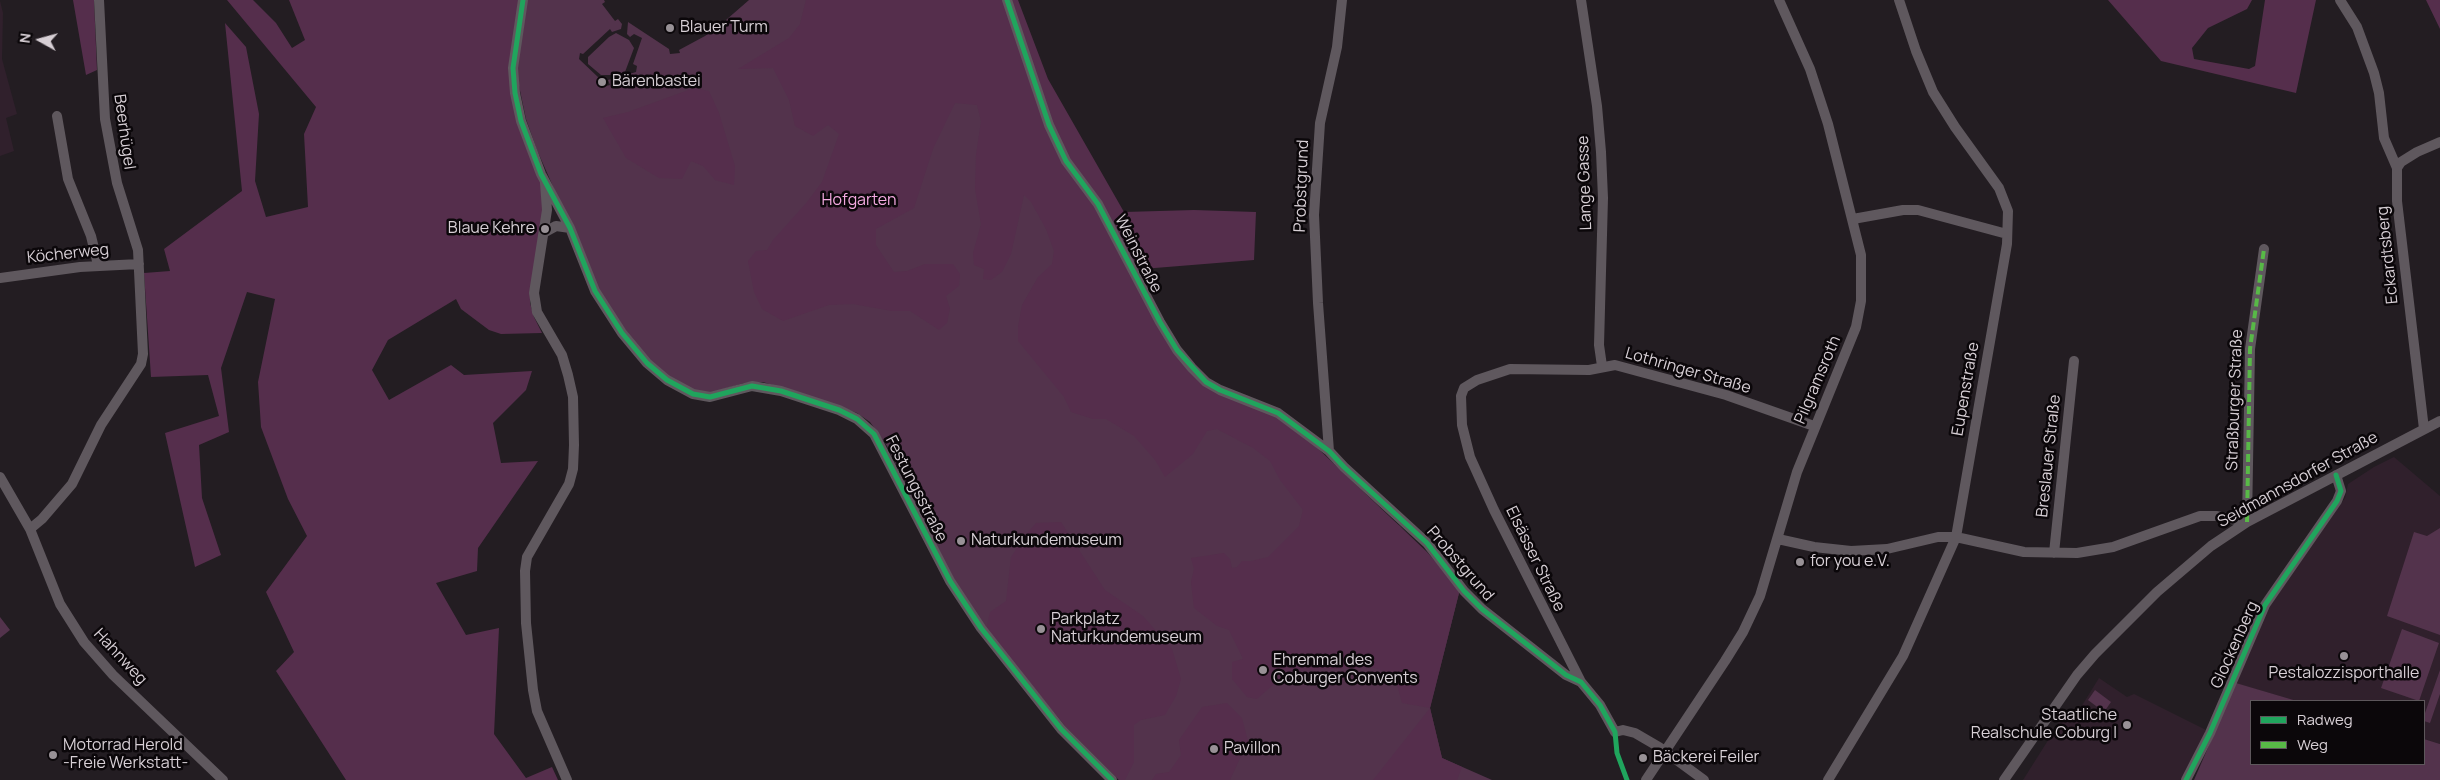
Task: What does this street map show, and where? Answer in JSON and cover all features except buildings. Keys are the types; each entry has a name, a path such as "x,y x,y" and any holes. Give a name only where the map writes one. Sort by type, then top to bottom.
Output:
{"street":[{"name":"Beerhügel","path":"30,529 42,519 72,484 101,425 138,369 143,354 144,341 138,250 117,184 110,152 104,99 99,0"},
{"path":"523,0 513,68 515,93 521,121 545,179 547,210 534,293 537,312 562,355 568,375 574,410 573,469 563,497 527,557 524,571 526,623 537,711 567,780"},
{"name":"Weinstraße","path":"1007,0 1049,126 1066,161 1098,204 1160,322 1177,350 1206,382 1220,390 1278,413 1329,451"},
{"name":"Probstgrund","path":"1342,0 1337,47 1320,124 1314,215 1318,303 1329,451 1426,543 1460,586 1482,608 1566,675 1581,682"},
{"name":"Lange Gasse","path":"1581,0 1597,106 1601,152 1603,198 1599,345 1602,366"},
{"name":"Pilgramsroth","path":"1646,780 1743,632 1760,596 1797,472 1814,426 1856,327 1861,301 1861,255 1828,124 1810,69 1779,0"},
{"name":"Eupenstraße","path":"1828,780 1903,656 1956,537 2007,239 2008,211 1999,188 1955,127 1933,92 1916,51 1899,0"},
{"name":"Eckardtsberg","path":"2340,0 2357,27 2374,73 2379,93 2384,138 2397,168 2397,201 2424,429"},
{"path":"57,116 68,179 91,236 98,265"},
{"path":"2397,168 2401,162 2417,152 2440,142"},
{"name":"Festungsstraße","path":"545,179 570,228 591,282 606,307 622,332 647,364 667,380 688,392 705,397 745,387 781,390 839,410 857,419 874,434 950,581 981,628 1061,729 1112,780"},
{"path":"1853,219 1903,210 1918,210 2007,239"},
{"path":"545,232 556,226 570,228"},
{"name":"Straßburger Straße","path":"2247,522 2250,349 2264,249"},
{"name":"Köcherweg","path":"0,278 98,265 139,264"},
{"name":"Breslauer Straße","path":"2054,554 2074,361"},
{"name":"Lothringer Straße","path":"1464,388 1488,375 1510,369 1589,370 1615,365 1684,382 1814,426"},
{"name":"Elsässer Straße","path":"1464,388 1461,396 1460,411 1470,457 1494,510 1581,682 1600,705 1615,732 1623,730 1635,733 1665,752"},
{"name":"Seidmannsdorfer Straße","path":"2004,780 2077,674 2157,592 2211,546 2247,522 2440,421"},
{"name":"Glockenberg","path":"2186,780 2210,733 2265,605 2337,501 2341,491 2336,475"},
{"name":"Hahnweg","path":"0,477 30,529 60,604 84,642 113,675 223,780"},
{"path":"1778,539 1814,547 1851,550 1887,549 1938,537 1956,537 2024,552 2054,554 2106,549 2208,515 2247,522"},
{"path":"1665,752 1704,780"}],"shaded area":[{"path":"0,1 3,13 2,59 17,114 6,118 14,151 0,156"},
{"path":"2394,457 2440,496 2440,744 2425,739 2425,700 2294,700 2235,683 2265,613 2345,498 2348,484"},
{"name":"Staatliche Realschule Coburg I","path":"2099,678 2127,697 2134,694 2206,730 2182,780 2023,780 2064,715 2073,720"}],"green space":[{"path":"73,0 94,0 97,70 86,75"},
{"path":"227,0 253,0 276,23 292,48 305,40 289,0 519,0 509,69 544,189 546,204 530,303 542,333 501,334 489,330 461,309 456,299 388,340 372,370 389,400 451,365 464,375 532,371 526,390 493,423 501,463 538,461 478,548 477,571 436,583 466,635 499,628 494,734 526,778 552,767 558,780 346,780 276,671 294,652 266,592 307,536 288,499 261,427 258,382 275,299 247,292 221,368 229,432 199,445 202,498 221,555 195,567 165,433 219,416 208,375 151,377 144,273 170,271 164,249 242,191 225,23 246,47 259,114 255,181 266,217 308,207 304,134 316,107"},
{"name":"Hofgarten","path":"527,0 604,0 605,2 602,4 615,21 618,19 622,24 621,29 612,32 610,29 583,54 580,53 579,59 599,78 596,82 602,87 610,85 608,80 636,72 637,66 633,64 642,38 634,34 630,37 627,34 628,22 669,49 670,54 680,53 679,50 705,36 718,26 725,27 726,20 749,0 1004,0 1046,126 1190,371 1400,526 1460,589 1430,708 1442,758 1492,780 1119,780 1008,658 964,597 934,543 887,446 870,422 857,413 836,405 763,382 744,383 710,393 697,392 667,377 638,348 600,293 537,150 526,119 518,81 518,53"},
{"path":"806,0 1018,0 1048,79 1124,212 1194,210 1256,212 1254,260 1130,270 1190,371 1276,416 1310,441 1427,552 1460,589 1430,708 1402,703 1395,677 1390,673 1371,667 1289,671 1257,699 1247,697 1232,679 1232,662 1243,659 1229,630 1217,626 1194,608 1191,582 1194,569 1191,558 1224,553 1230,559 1232,568 1237,567 1242,561 1268,557 1299,526 1303,510 1280,480 1270,461 1253,448 1217,429 1207,431 1193,454 1165,477 1155,460 1134,436 1106,419 1093,419 1071,412 1064,397 1018,341 1018,327 1022,305 1038,277 1052,264 1054,251 1046,229 1031,202 1024,195 1011,254 1002,272 991,280 983,279 984,269 974,265 973,253 981,224 975,189 976,155 981,121 977,105 955,103 933,149 914,208 876,229 876,245 894,272 907,271 925,264 953,264 960,274 959,286 946,296 950,309 947,323 939,330 910,311 892,311 853,304 829,305 783,321 762,309 754,292 748,261 756,251 767,250 773,240 822,182 839,134 828,125 813,136 795,126 789,100 773,68 738,69 789,38 800,24"},
{"path":"2108,0 2252,0 2247,9 2208,28 2192,48 2194,59 2249,69 2255,66 2265,0 2316,0 2296,93 2161,61"},
{"path":"2426,0 2440,0 2440,29"},
{"path":"616,33 629,40 634,48 625,72 618,74 616,71 614,75 601,75 588,64 588,57 609,37"},
{"path":"694,88 709,91 719,113 735,166 734,185 715,180 703,166 691,161 682,179 659,178 626,158 603,118 628,112"},
{"path":"1061,522 1105,590 1143,616 1172,649 1181,679 1176,696 1165,715 1141,720 1134,725 1134,762 1125,780 1119,780 1065,726 986,629 990,612 1006,601 1011,557 1028,532 1036,523"},
{"path":"2440,528 2440,635 2387,616 2414,532 2427,536"},
{"path":"0,617 10,630 0,638"},
{"path":"2402,629 2439,643 2419,700 2381,688"},
{"path":"2440,670 2440,694 2430,723 2425,721 2425,713"},
{"path":"2236,683 2294,700 2250,700 2250,765 2425,765 2425,739 2440,744 2440,780 2194,780"},
{"path":"2095,690 2111,702 2104,712 2088,700"},
{"path":"1227,703 1242,718 1248,741 1230,780 1152,780 1156,774 1169,772 1181,755 1179,740 1202,707"},
{"path":"1430,708 1442,758 1462,767 1457,780 1373,780"}],"marked path":[{"path":"2247,522 2250,349 2264,249"}],"cycle path":[{"path":"523,0 513,68 515,93 521,121 541,174 570,228 595,291 622,333 647,363 667,380 693,394 710,397 752,386 781,391 839,410 857,419 874,434 950,581 981,628 1061,729 1112,780"},
{"path":"1007,0 1049,125 1066,161 1098,204 1160,322 1177,350 1206,382 1220,390 1278,413 1329,451 1427,543 1464,591 1482,609 1566,675 1581,682 1600,705 1615,732 1617,753 1627,780"},
{"path":"2186,780 2210,733 2265,605 2337,501 2341,491 2336,475"}],"place":[{"name":"Blauer Turm","path":"670,28"},
{"name":"Bärenbastei","path":"602,82"},
{"name":"Blaue Kehre","path":"545,229"},
{"name":"Naturkundemuseum","path":"961,541"},
{"name":"for you e.V.","path":"1800,562"},
{"name":"Parkplatz Naturkundemuseum","path":"1041,629"},
{"name":"Pestalozzisporthalle","path":"2344,656"},
{"name":"Ehrenmal des Coburger Convents","path":"1263,670"},
{"name":"Staatliche Realschule Coburg I","path":"2127,725"},
{"name":"Pavillon","path":"1214,749"},
{"name":"Motorrad Herold -Freie Werkstatt-","path":"53,755"},
{"name":"Bäckerei Feiler","path":"1643,758"}]}
